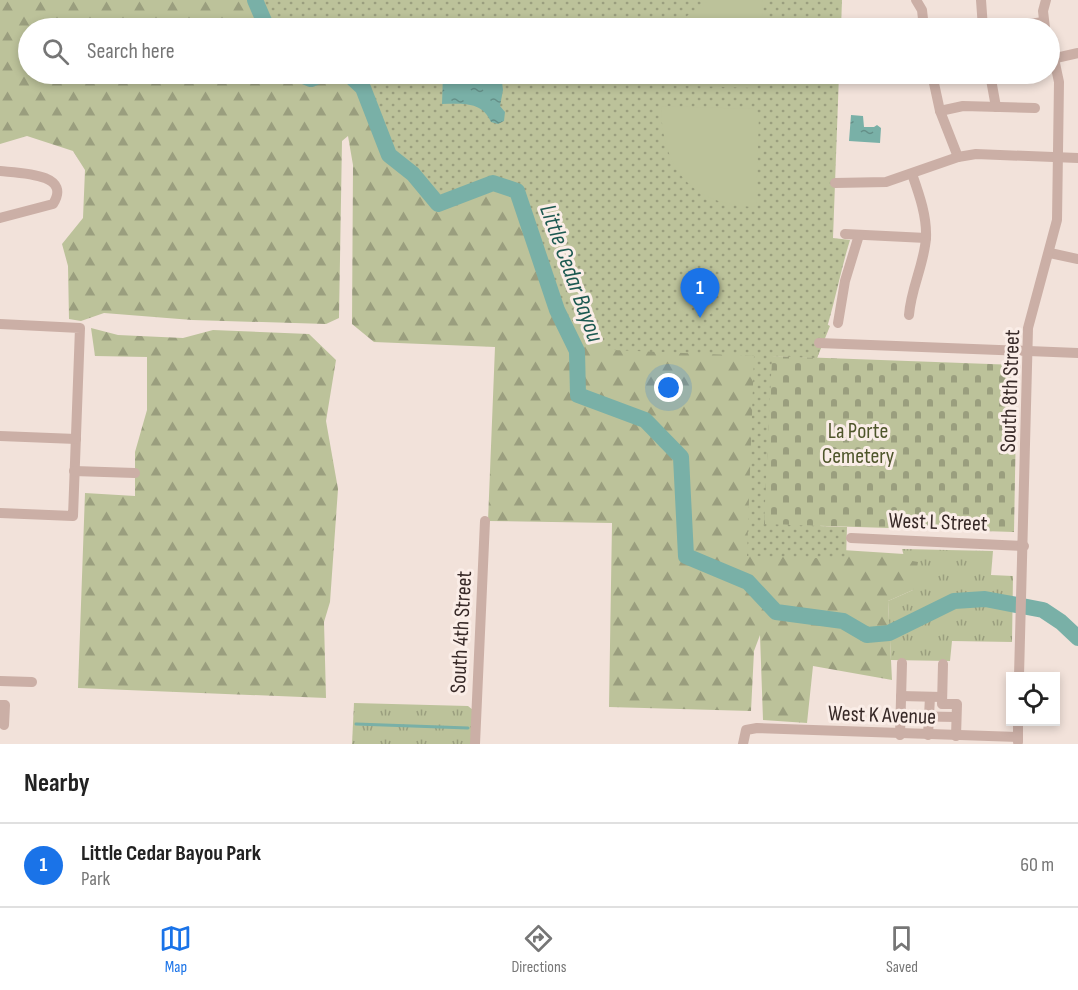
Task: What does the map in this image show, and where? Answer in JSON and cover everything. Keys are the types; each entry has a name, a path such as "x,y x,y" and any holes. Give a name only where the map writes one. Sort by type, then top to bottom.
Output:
{"street":[{"path":"916,0 922,10 923,18"},
{"path":"981,0 982,18"},
{"path":"1045,18 1046,0"},
{"path":"1060,57 1078,53"},
{"path":"934,84 940,111 958,157"},
{"path":"992,84 996,107"},
{"name":"South 8th Street","path":"1020,672 1028,328 1057,220 1059,84"},
{"path":"940,111 963,106 1035,108"},
{"path":"835,183 875,183 912,174 958,157 976,154 1078,158"},
{"path":"0,171 36,175 51,180 57,188 58,197 53,204 39,209 27,209 0,218"},
{"path":"909,315 911,293 921,265 926,238 924,214 912,174"},
{"path":"845,234 926,238"},
{"path":"838,323 845,281 859,235"},
{"path":"1050,253 1078,259"},
{"path":"0,324 80,328 73,516 0,513"},
{"path":"819,343 1078,353"},
{"path":"0,436 76,440"},
{"path":"74,471 135,473"},
{"name":"South 4th Street","path":"475,744 484,522"},
{"name":"West L Street","path":"851,538 1024,546"},
{"path":"900,735 902,663"},
{"path":"943,664 942,704 957,704 956,736"},
{"path":"0,681 32,682"},
{"path":"901,696 942,697"},
{"path":"928,735 930,697"},
{"path":"0,705 4,705 4,725"},
{"path":"900,716 956,717"},
{"name":"West K Avenue","path":"743,744 746,730 757,728 956,736 1018,741"}],"green space":[{"path":"0,0 282,0 300,18 18,18 18,84 402,84 830,326 817,358 772,356 827,549 904,554 907,560 918,562 913,590 888,601 892,680 813,666 807,723 763,720 760,635 754,651 751,711 609,707 612,523 488,521 495,347 374,342 352,324 353,165 348,136 342,141 339,318 326,324 192,320 104,313 81,321 69,319 68,266 62,244 83,218 85,170 73,151 27,136 0,144"},
{"path":"255,0 842,0 841,18 263,18"},
{"path":"709,0 763,0 762,18 685,18"},
{"path":"359,84 839,84 833,238 850,240 827,329 817,358 772,356 764,524 847,527 846,559 747,556 754,356 613,350 557,310 517,191 493,183 438,204 413,174 389,155 363,88"},
{"path":"662,84 760,84 755,88"},
{"path":"661,106 754,109 759,114 756,207 733,205 714,199 698,191 684,179 674,165 667,148"},
{"path":"678,280 693,281 691,313 676,312"},
{"path":"698,281 713,282 711,314 696,313"},
{"path":"91,328 118,335 183,338 213,330 309,334 336,360 326,421 338,489 330,602 324,622 326,698 78,688 85,493 135,496 135,452 147,410 147,357 95,356"},
{"name":"La Porte Cemetery","path":"772,356 1017,365 1014,532 764,524"},
{"path":"902,549 993,551 991,575 1013,576 1012,642 952,641 950,661 891,660 888,601 913,590"},
{"path":"354,703 468,706 473,710 472,744 352,744"}],"water":[{"path":"443,84 502,84 500,106 505,112 504,121 498,124 491,122 482,110 471,105 442,104"},
{"path":"851,115 863,116 864,127 877,125 881,128 880,143 849,141"}],"waterway":[{"name":"Little Cedar Bayou","path":"255,0 263,18"},
{"name":"Little Cedar Bayou","path":"359,84 363,88 389,155 413,174 438,204 493,183 517,191 557,310 577,351 578,395 645,420 681,457 686,556 748,582 776,612 843,621 867,635 889,633 954,601 985,599 1043,610 1061,622 1078,638"},
{"path":"356,724 468,728"}],"place":[{"name":"Little Cedar Bayou Park","path":"700,318"}]}
